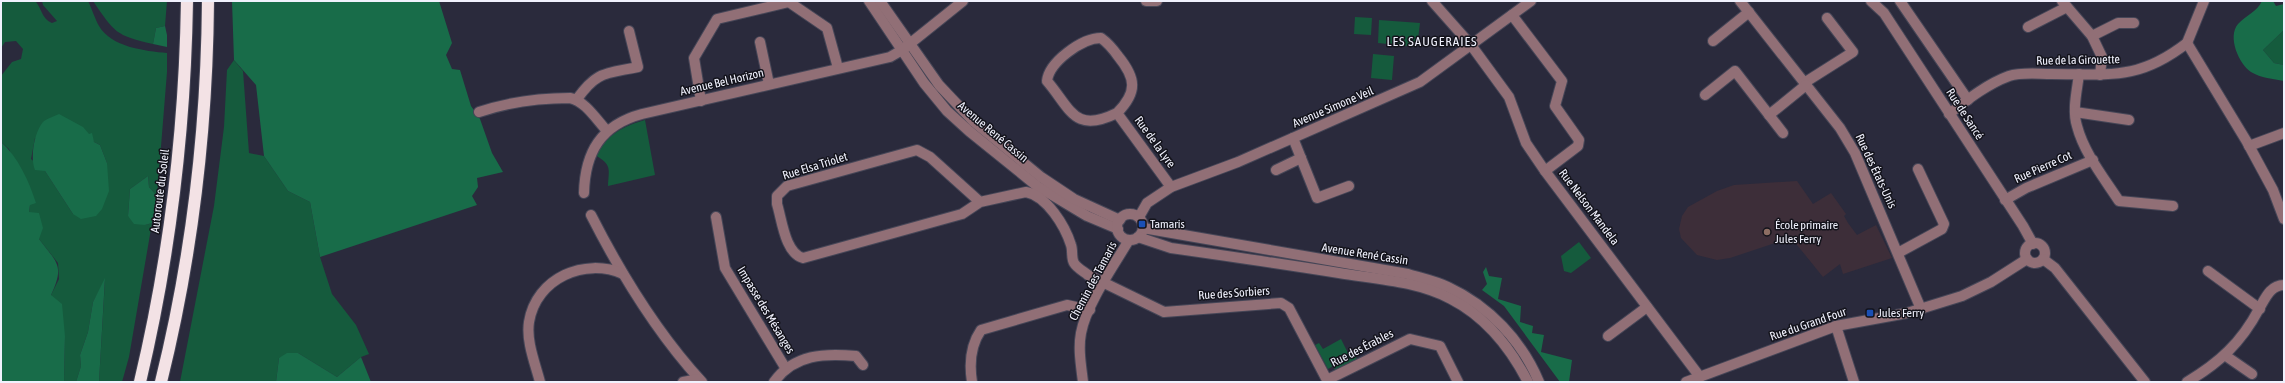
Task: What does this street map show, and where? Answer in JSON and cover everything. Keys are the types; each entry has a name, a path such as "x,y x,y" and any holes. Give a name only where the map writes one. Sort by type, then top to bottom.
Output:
{"highway":[{"name":"Autoroute du Soleil","path":"140,382 160,291 178,175 185,84 187,1"},
{"path":"161,382 180,294 197,184 206,84 208,1"}],"street":[{"name":"Avenue René Cassin","path":"869,1 905,46"},
{"name":"Avenue René Cassin","path":"880,1 937,99 969,131 1038,186 1088,216 1119,224"},
{"name":"Avenue Bel Horizon","path":"584,193 584,178 588,159 598,141 607,131 632,117 890,57 962,1"},
{"path":"1146,1 1157,1"},
{"name":"Rue Nelson Mandela","path":"1432,1 1471,45 1509,97 1526,143 1545,171 1700,377"},
{"name":"Avenue Simone Veil","path":"1139,217 1147,203 1171,187 1238,162 1420,82 1531,1"},
{"name":"Rue des États-Unis","path":"1740,1 1840,128 1855,153 1921,309"},
{"name":"Rue de Sancé","path":"1871,1 1884,13 2023,226 2032,244"},
{"path":"1900,1 1968,100"},
{"path":"2204,1 2187,43 2249,146 2273,190 2284,219"},
{"path":"701,101 694,58 717,19 788,2 827,28 838,68"},
{"path":"2028,27 2064,4 2092,36 2102,57 2100,75"},
{"path":"1713,41 1749,12"},
{"path":"1512,15 1562,81 1555,106 1579,140 1578,146 1545,171"},
{"path":"1769,115 1805,84 1853,52 1827,18"},
{"path":"2092,36 2118,23 2134,23"},
{"path":"577,99 592,80 607,73 638,67 629,31"},
{"name":"Rue de la Lyre","path":"1101,38 1130,70 1132,79 1132,91 1126,104 1117,113 1098,121 1080,119 1072,114 1047,80 1048,72 1061,58 1088,39 1101,38"},
{"path":"760,42 769,84"},
{"name":"Rue de la Girouette","path":"1949,114 1968,100 2010,76 2079,74 2100,75 2140,70 2172,54 2187,43"},
{"path":"1705,95 1735,71 1783,133"},
{"name":"Rue Pierre Cot","path":"2079,74 2075,112 2076,126 2083,144 2119,201 2173,206"},
{"path":"479,112 502,104 522,101 562,98 577,99 607,131"},
{"path":"2075,112 2129,120"},
{"name":"Rue de la Lyre","path":"1117,113 1171,187"},
{"path":"2249,146 2284,133"},
{"path":"1293,138 1317,198 1349,186"},
{"name":"Rue Elsa Triolet","path":"980,202 930,157 917,150 787,186 777,196 777,204 791,249 796,255 804,258 962,214 980,202 1026,192 1031,193 1050,209 1064,229 1072,246 1074,262 1088,275 1104,282"},
{"path":"1276,170 1301,158"},
{"name":"Rue Pierre Cot","path":"2005,200 2026,188 2093,160"},
{"path":"1898,253 1942,229 1944,224 1918,169"},
{"path":"591,215 624,274 663,333 701,380"},
{"path":"1127,215 1139,217 1137,235 1122,236 1119,224 1127,215"},
{"name":"Impasse des Mésanges","path":"716,217 725,268 786,369"},
{"name":"Avenue René Cassin","path":"1137,235 1171,248 1398,282 1437,292 1470,311 1486,323 1508,348 1528,382"},
{"name":"Avenue René Cassin","path":"1137,235 1408,274 1449,287 1497,321 1517,342 1539,382"},
{"name":"Chemin des Tamaris","path":"1083,382 1079,350 1081,332 1104,282 1137,235"},
{"path":"2032,244 2038,244 2043,248 2043,259 2034,263 2027,259 2025,250 2032,244"},
{"name":"Rue du Grand Four","path":"1686,382 1836,326 1887,318 1962,296 1979,289 2027,259"},
{"path":"2043,259 2055,268 2145,382"},
{"path":"540,382 530,343 529,323 534,304 543,291 560,277 578,270 600,267 624,274"},
{"path":"2208,271 2260,309"},
{"name":"Rue des Sorbiers","path":"1104,282 1164,312 1281,303 1289,308 1294,316 1327,381"},
{"path":"2187,382 2226,356 2249,327 2269,292 2276,287 2284,285"},
{"path":"972,382 969,362 976,338 981,330 1067,305 1090,310"},
{"path":"1608,336 1647,307"},
{"path":"1836,326 1854,382"},
{"name":"Rue des Érables","path":"1327,381 1410,338 1440,346 1458,382"},
{"path":"774,382 786,369 803,359 816,355 856,356 863,365"},
{"path":"2226,356 2252,374"},
{"path":"683,382 701,380"}],"shaded area":[{"name":"École primaire Jules Ferry","path":"1797,181 1813,204 1831,193 1846,214 1844,216 1857,235 1876,225 1892,258 1843,274 1840,264 1823,277 1789,235 1778,242 1730,258 1717,260 1697,255 1681,238 1679,229 1682,216 1688,207 1717,191 1734,185"}],"green space":[{"path":"1,1 35,1 44,16 52,23 57,21 43,5 42,1 88,1 99,26 104,33 112,39 129,47 167,53 167,72 157,196 149,187 148,176 130,189 128,216 145,225 152,223 129,357 122,382 99,382 105,280 93,302 88,332 80,355 81,366 76,382 64,382 65,336 51,295 59,279 58,263 39,239 29,212 30,205 9,149 1,142 1,76 12,62 21,59 23,49 16,41 5,42 1,48","holes":["89,135 94,142 100,145 107,163 73,214 45,171 31,159 35,138"]},
{"path":"93,1 167,1 165,26 156,28 153,44 131,38 117,31 106,20"},
{"path":"232,1 439,1 452,43 446,55 452,69 460,70 471,106 480,119 492,153 503,172 477,178 478,187 472,196 477,205 320,257 310,202 288,191 264,156 256,85 234,60"},
{"path":"2262,1 2273,1 2276,6 2284,4 2284,30 2263,50 2274,63 2284,65 2284,81 2263,77 2251,72 2242,63 2234,43 2235,29 2238,24 2254,11"},
{"path":"1355,17 1372,18 1371,35 1354,34"},
{"path":"1379,20 1420,23 1417,47 1378,43"},
{"path":"165,26 167,47 153,44 156,28"},
{"path":"2284,30 2284,65 2274,63 2263,50"},
{"path":"1373,54 1394,56 1392,80 1371,78"},
{"path":"234,60 243,71 249,153 264,156 288,191 310,202 320,257 332,294 356,325 369,354 361,357 337,377 298,353 279,358 276,382 180,382 214,206 224,127 227,70"},
{"path":"59,114 83,127 89,134 92,133 94,142 100,145 107,163 109,191 102,209 96,216 81,219 73,214 45,171 35,170 33,152 35,138 38,131 44,121"},
{"path":"645,120 655,175 608,186 609,171 607,164 595,155 605,142 616,132"},
{"path":"1,142 18,162 30,186 36,203 30,205 29,212 39,213 43,228 39,239 57,265 58,277 51,295 62,304 65,336 64,382 1,382"},
{"path":"148,176 149,187 157,196 152,223 145,225 134,224 128,216 130,189"},
{"path":"1579,242 1591,258 1571,273 1564,271 1561,256"},
{"path":"1486,267 1489,276 1502,278 1498,299 1521,306 1520,322 1533,326 1532,333 1544,335 1541,352 1572,360 1569,382 1560,382 1504,306 1482,290 1487,284 1483,272"},
{"path":"105,278 99,382 76,382 81,366 80,355 88,332 93,302"},
{"path":"1341,339 1350,357 1355,354 1357,360 1336,371 1333,366 1328,369 1315,345 1319,343 1323,349"},
{"path":"287,353 298,353 337,377 361,357 371,382 276,382 279,358"}],"place":[{"name":"Tamaris","path":"1142,224"},
{"name":"École primaire Jules Ferry","path":"1767,232"},
{"name":"Jules Ferry","path":"1870,313"}],"district":[{"name":"LES SAUGERAIES","path":"1432,41"}]}
